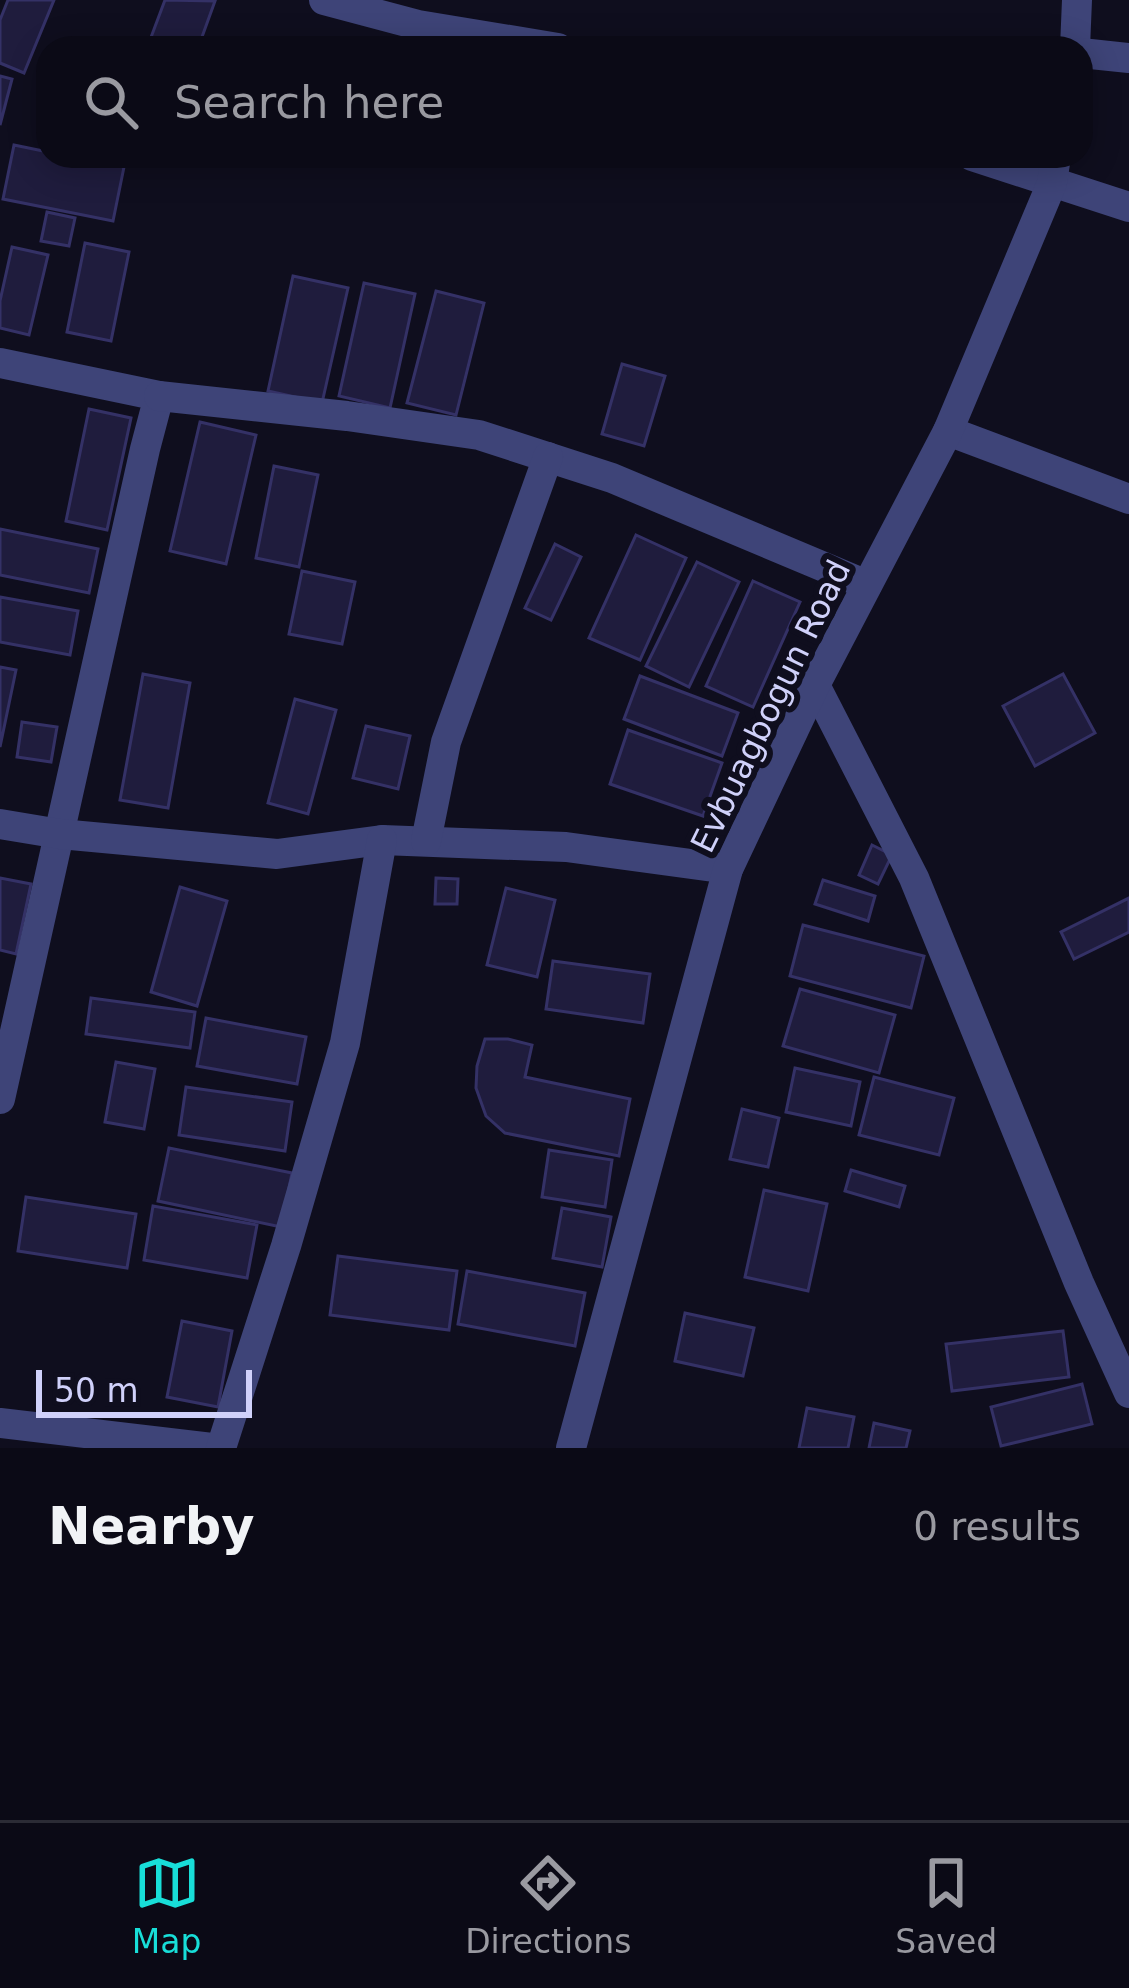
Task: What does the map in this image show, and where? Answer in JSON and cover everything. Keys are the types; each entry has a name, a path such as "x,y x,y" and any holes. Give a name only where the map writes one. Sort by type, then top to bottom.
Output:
{"street":[{"path":"324,0 418,25 485,36"},
{"path":"1077,0 1078,36"},
{"path":"1093,52 1129,58"},
{"path":"1054,170 1129,208"},
{"name":"Evbuagbogun Road","path":"571,1448 728,869 815,685 948,431 1054,170"},
{"path":"0,363 159,396 478,435 612,478 867,585"},
{"path":"0,1099 159,396"},
{"path":"948,431 1129,499"},
{"path":"426,842 446,742 548,457"},
{"path":"815,685 914,878 1129,1394"},
{"path":"0,824 277,854 382,840 566,847 728,869"},
{"path":"221,1448 345,1043 382,840"},
{"path":"0,1423 212,1448"}],"building":[{"path":"8,0 54,0 24,73 0,63 0,20"},
{"path":"165,0 215,1 202,36 152,36"},
{"path":"0,76 12,79 0,125"},
{"path":"14,145 36,150 36,168 124,168 113,221 3,199"},
{"path":"47,212 75,218 69,246 41,241"},
{"path":"85,243 129,252 111,341 67,332"},
{"path":"12,247 48,255 29,335 0,328 0,301"},
{"path":"293,276 348,288 322,403 268,391"},
{"path":"364,283 415,294 390,408 339,396"},
{"path":"436,291 484,303 456,415 407,403"},
{"path":"622,364 665,376 644,446 602,434"},
{"path":"89,409 131,418 107,530 66,521"},
{"path":"200,422 256,435 226,564 170,551"},
{"path":"274,466 318,475 299,567 256,558"},
{"path":"0,529 98,549 89,593 0,575"},
{"path":"636,535 686,558 640,660 589,638"},
{"path":"555,544 581,557 551,620 525,608"},
{"path":"697,562 739,582 689,687 646,666"},
{"path":"302,571 355,582 342,644 289,634"},
{"path":"753,581 800,602 753,707 706,686"},
{"path":"0,597 78,611 70,655 0,642"},
{"path":"0,667 16,670 0,747"},
{"path":"143,674 190,683 168,808 120,800"},
{"path":"1063,674 1095,733 1035,766 1003,706"},
{"path":"640,676 738,713 722,756 624,719"},
{"path":"295,699 336,710 308,814 268,803"},
{"path":"22,722 57,727 51,762 17,757"},
{"path":"366,726 410,736 398,789 353,778"},
{"path":"628,730 722,763 703,816 610,784"},
{"path":"872,845 892,855 878,884 859,875"},
{"path":"0,878 31,884 16,954 0,950"},
{"path":"436,878 458,879 457,904 435,904"},
{"path":"823,880 875,896 868,921 815,904"},
{"path":"180,887 227,901 197,1006 151,992"},
{"path":"506,888 555,900 537,977 487,965"},
{"path":"1129,898 1129,932 1074,959 1061,932"},
{"path":"803,925 924,956 911,1008 790,976"},
{"path":"553,961 650,974 643,1023 546,1009"},
{"path":"800,989 895,1015 879,1073 783,1046"},
{"path":"91,998 195,1012 190,1048 86,1034"},
{"path":"206,1018 306,1037 297,1084 197,1066"},
{"path":"485,1039 532,1045 525,1077 630,1099 619,1156 505,1133 486,1116 476,1088"},
{"path":"116,1062 155,1069 144,1129 105,1122"},
{"path":"795,1068 860,1082 851,1126 786,1112"},
{"path":"874,1077 954,1098 939,1155 859,1135"},
{"path":"186,1087 292,1102 285,1151 179,1135"},
{"path":"742,1109 779,1118 768,1167 730,1159"},
{"path":"169,1148 292,1173 281,1227 158,1201"},
{"path":"549,1150 612,1160 605,1207 542,1197"},
{"path":"851,1170 905,1186 899,1207 845,1191"},
{"path":"764,1190 827,1204 808,1291 745,1277"},
{"path":"26,1197 136,1214 127,1268 18,1251"},
{"path":"153,1206 257,1225 247,1278 144,1260"},
{"path":"562,1208 611,1217 602,1267 553,1258"},
{"path":"338,1256 457,1271 449,1330 330,1315"},
{"path":"467,1271 585,1293 575,1346 458,1324"},
{"path":"685,1313 754,1328 743,1376 675,1361"},
{"path":"182,1321 232,1331 218,1407 167,1397"},
{"path":"1063,1331 1069,1377 952,1391 946,1344"},
{"path":"1082,1384 1092,1424 1001,1446 991,1407"},
{"path":"807,1408 854,1417 848,1448 799,1448"},
{"path":"874,1423 910,1431 906,1448 869,1448"}]}
